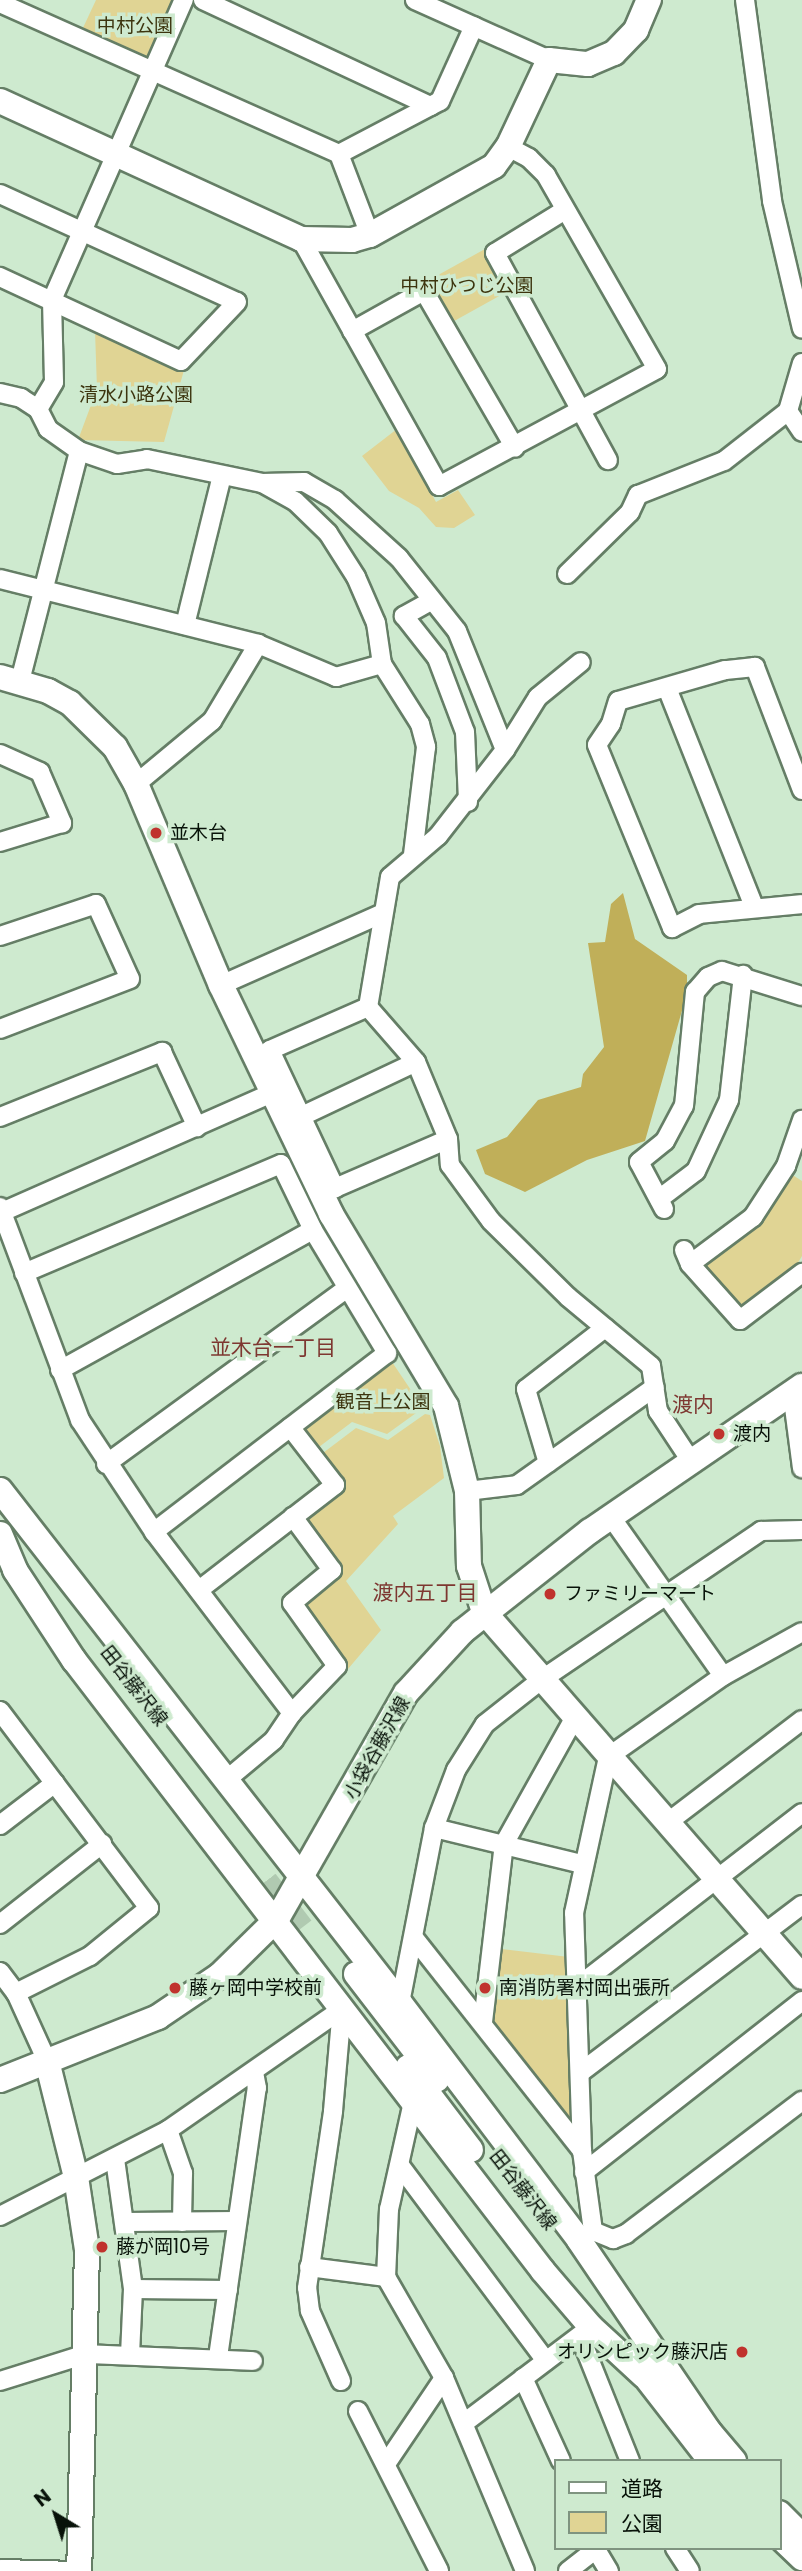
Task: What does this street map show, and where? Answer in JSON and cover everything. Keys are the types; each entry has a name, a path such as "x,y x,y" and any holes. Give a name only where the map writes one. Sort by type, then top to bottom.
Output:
{"main road":[{"path":"0,101 301,239 336,242 370,235 494,166 508,147 549,60 588,64 614,53 636,30 649,0"},
{"path":"10,679 48,691 92,720 115,747 136,784 221,985 331,1214 446,1406 467,1491 469,1566 484,1612 574,1719 802,1977"},
{"name":"小袋谷藤沢線","path":"0,2080 129,2030 190,1998 277,1919 302,1882 406,1693 484,1612 691,1461 799,1393"},
{"path":"0,1492 302,1882 586,2235 713,2451"},
{"name":"田谷藤沢線","path":"0,1492 95,1636 272,1877 85,1648 0,1524"},
{"path":"0,1534 15,1570 74,1660 277,1919 342,2010 585,2331 643,2375"},
{"name":"田谷藤沢線","path":"713,2451 308,1923 643,2375 713,2451 730,2459"},
{"path":"47,2061 76,2177 87,2250 86,2354 77,2571"},
{"path":"781,2514 802,2536"},
{"path":"781,2538 802,2558"}],"street":[{"path":"38,409 54,382 52,300 184,0"},
{"path":"202,0 430,106"},
{"path":"415,0 442,6 474,26 549,60"},
{"path":"745,0 768,179 802,330"},
{"path":"0,3 339,154 370,235"},
{"path":"339,154 440,101 474,26"},
{"path":"301,239 436,486 515,448 657,369 539,165 508,147"},
{"path":"0,194 237,302 181,361 0,277"},
{"path":"565,210 495,253 608,460"},
{"path":"352,331 424,291 515,448"},
{"path":"567,574 630,512 638,495 724,461 788,411 802,363"},
{"path":"0,393 21,398 38,409 48,429 79,451 117,464 147,459 262,483 304,482 335,500 399,558 429,602 457,631 505,750"},
{"path":"788,411 802,432"},
{"path":"10,679 43,590 79,451"},
{"path":"185,625 222,475"},
{"path":"262,483 295,501 328,533 376,622 382,664 420,724 426,747 413,854"},
{"path":"0,579 258,644 336,677 382,664"},
{"path":"429,602 404,616 437,658 465,732 468,802"},
{"path":"136,784 212,721 258,644"},
{"path":"581,663 538,696 505,750 468,802 438,835 413,854 390,877 368,1007 416,1062 448,1139 450,1164 491,1221 605,1328 652,1366 658,1411 691,1461"},
{"path":"802,790 755,667 725,670 618,701 611,724 597,745 672,928 699,914 802,904"},
{"path":"667,688 754,907"},
{"path":"0,754 40,772 62,824 0,842"},
{"path":"0,936 96,904 130,979 0,1029"},
{"path":"221,985 382,914"},
{"path":"743,975 729,1100 696,1171 662,1204 639,1162 665,1141 684,1106 695,992 708,977 722,971 743,975 802,996"},
{"path":"368,1007 270,1050 335,1188 448,1139"},
{"path":"0,1117 162,1052 197,1127"},
{"path":"302,1116 416,1062"},
{"path":"272,1093 1,1210 80,1420 106,1464 155,1532 292,1713"},
{"path":"802,1120 786,1166 753,1217 687,1257 740,1320 802,1273"},
{"path":"24,1273 281,1164 346,1289 387,1353 155,1532"},
{"path":"60,1370 313,1230"},
{"path":"106,1464 346,1289"},
{"path":"548,1463 526,1389 605,1328"},
{"path":"467,1491 517,1485 655,1387"},
{"path":"799,1393 802,1468"},
{"path":"199,1590 335,1485 290,1427"},
{"path":"225,1781 274,1740 292,1713 337,1666 292,1603 332,1570 293,1517"},
{"path":"611,1517 723,1676"},
{"path":"401,2003 434,1828 456,1770 485,1724 541,1680 761,1531 802,1530"},
{"path":"802,1632 723,1676 608,1757 582,1864 574,1913 573,1990 581,2072 586,2235 612,2239 626,2234 802,2101"},
{"path":"483,2022 504,1844 574,1719"},
{"path":"3,1720 55,1783 149,1908 90,1956 16,1993"},
{"path":"667,1823 802,1720"},
{"path":"0,1825 55,1783"},
{"path":"573,1990 802,1813"},
{"path":"434,1828 582,1864"},
{"path":"0,1924 102,1844"},
{"path":"581,2072 802,1905"},
{"path":"414,1938 483,2022 582,2151"},
{"path":"0,1972 16,1993 47,2061"},
{"path":"584,2172 802,2001"},
{"path":"0,2216 168,2130 342,2010"},
{"path":"341,2381 310,2311 309,2267 333,2111 342,2010"},
{"path":"218,2357 257,2088 254,2072"},
{"path":"413,2102 390,2209 386,2277 444,2378 525,2571"},
{"path":"168,2130 183,2173 182,2222"},
{"path":"115,2159 126,2222 132,2290 130,2354"},
{"path":"401,2167 545,2361"},
{"path":"126,2222 236,2221"},
{"path":"309,2267 386,2277"},
{"path":"132,2290 228,2290"},
{"path":"464,2423 585,2331 629,2459"},
{"path":"0,2381 86,2354 218,2357 253,2361"},
{"path":"386,2464 444,2378"},
{"path":"523,2378 560,2459"},
{"path":"358,2411 439,2571"},
{"path":"568,2571 595,2550"},
{"path":"597,2550 609,2571"},
{"path":"676,2550 690,2571"},
{"path":"0,2569 77,2571"}],"green space":[{"name":"中村公園","path":"96,0 178,0 152,57 145,60 82,30"},
{"name":"中村ひつじ公園","path":"485,249 508,291 449,324 426,282"},
{"name":"清水小路公園","path":"95,331 184,370 164,442 78,440 97,389"},
{"path":"397,429 436,502 458,490 475,515 454,528 436,527 419,508 389,491 362,456"},
{"path":"791,1174 802,1181 802,1256 796,1266 737,1311 700,1266 761,1221"},
{"name":"観音上公園","path":"390,1359 423,1408 387,1434 352,1422 315,1450 299,1429"},
{"path":"425,1414 430,1415 440,1446 444,1478 393,1516 398,1524 346,1581 381,1630 348,1669 302,1607 341,1571 304,1523 305,1517 344,1488 319,1456 356,1428 388,1440"},
{"path":"492,1948 569,1957 566,1992 580,2136 481,2012"}],"shaded area":[{"path":"623,893 635,939 687,975 687,993 645,1141 587,1160 525,1192 485,1174 476,1150 507,1137 538,1100 581,1087 583,1074 604,1047 588,943 605,942 611,904"}],"tunnel":[{"path":"266,1881 302,1928"}],"place":[{"name":"並木台","path":"156,833"},
{"name":"渡内","path":"719,1434"},
{"name":"ファミリーマート","path":"550,1594"},
{"name":"藤ヶ岡中学校前","path":"175,1988"},
{"name":"南消防署村岡出張所","path":"485,1988"},
{"name":"藤が岡10号","path":"102,2247"},
{"name":"オリンピック藤沢店","path":"742,2352"}],"district":[{"name":"並木台一丁目","path":"273,1348"},
{"name":"渡内","path":"693,1405"},
{"name":"渡内五丁目","path":"425,1593"}]}
